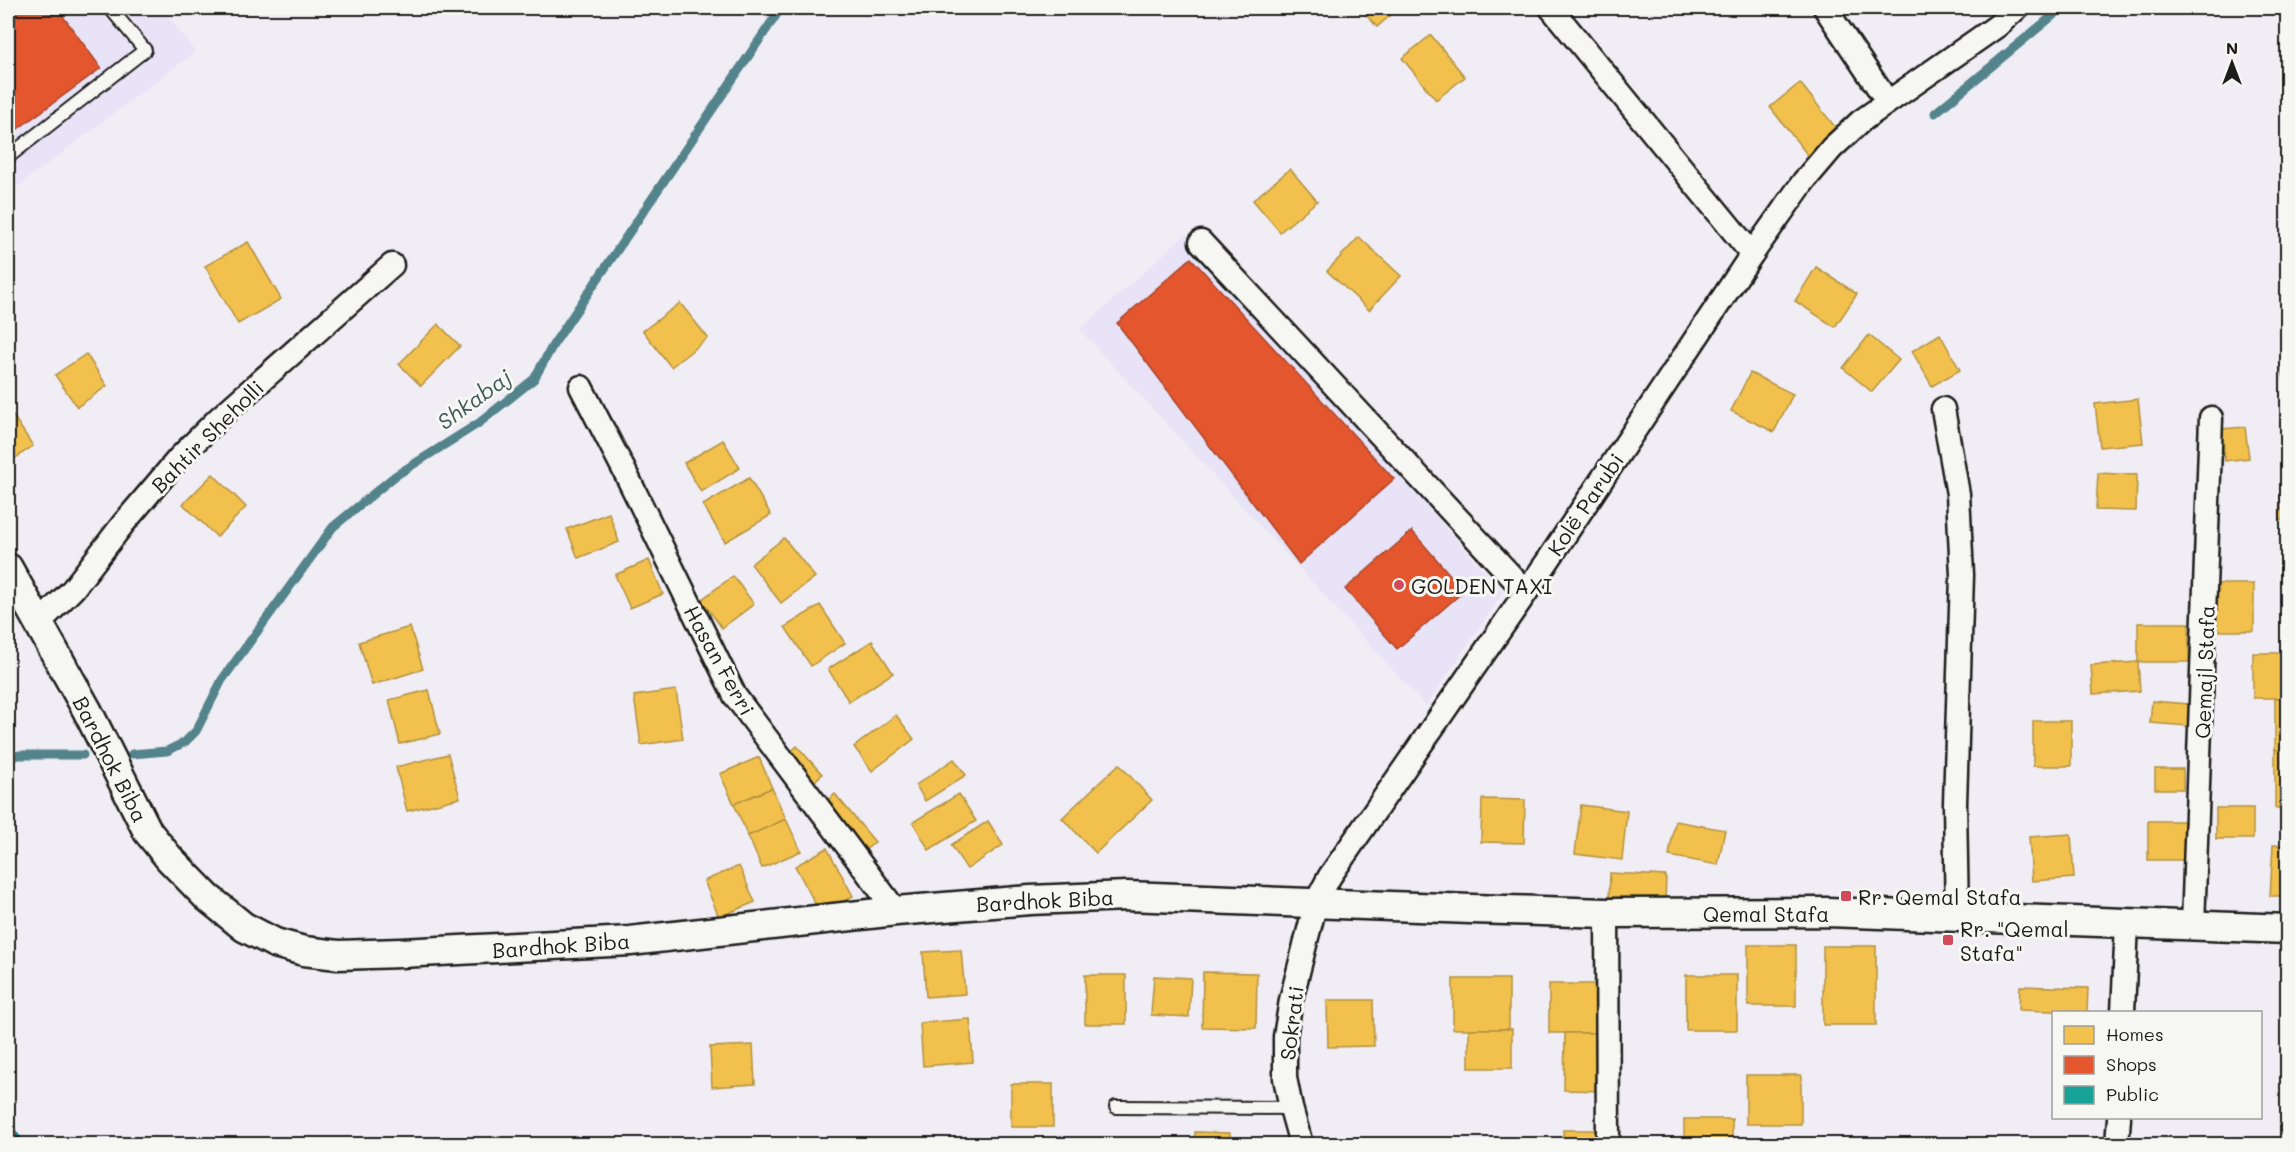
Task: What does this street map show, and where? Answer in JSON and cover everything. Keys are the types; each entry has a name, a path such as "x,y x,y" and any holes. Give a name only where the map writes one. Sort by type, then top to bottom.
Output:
{"street":[{"path":"1551,8 1752,254"},
{"path":"1825,8 1887,101"},
{"name":"Kolë Parubi","path":"1316,902 1330,876 1526,592 1752,254 1804,181 1832,148 1861,121 1997,26 2017,8"},
{"path":"1201,242 1526,592"},
{"name":"Bahtir Sheholli","path":"39,622 73,589 123,524 179,458 218,419 392,265"},
{"name":"Hasan Ferri","path":"581,387 735,696 897,911"},
{"path":"1942,409 1958,494 1962,575 1955,804 1957,916"},
{"name":"Qemajl Stafa","path":"2193,926 2203,697 2211,418"},
{"name":"Bardhok Biba","path":"8,568 87,710 148,832 169,858 207,897 244,927 275,943 304,951 338,955 481,950 630,941 897,911 1030,900 1127,896 1316,902"},
{"name":"Qemal Stafa","path":"1316,902 1607,913 1827,912 2288,929"},
{"name":"Sokrati","path":"1301,1144 1285,1078 1285,1037 1291,1000 1316,902"},
{"path":"1607,913 1608,1144"},
{"path":"2123,1011 2127,923"},
{"path":"2117,1144 2119,1119"}],"lane":[{"path":"8,157 146,50 110,8"},
{"path":"1116,1107 1291,1108"}],"shaded area":[{"path":"8,8 162,8 195,52 8,194"},
{"path":"1186,234 1503,593 1426,706 1080,330"}],"building: Homes":[{"path":"1360,8 1399,8 1377,27"},
{"path":"1431,35 1465,77 1436,100 1402,58"},
{"path":"1800,83 1844,138 1813,162 1770,107"},
{"path":"1290,169 1317,201 1280,232 1253,200"},
{"path":"1359,237 1401,276 1369,310 1327,271"},
{"path":"248,242 281,299 238,324 205,266"},
{"path":"1816,267 1857,294 1835,327 1795,301"},
{"path":"680,303 708,338 671,367 643,331"},
{"path":"438,324 460,346 421,386 399,364"},
{"path":"1940,334 1960,370 1932,386 1912,351"},
{"path":"1869,335 1899,360 1872,392 1843,368"},
{"path":"86,354 107,386 77,407 55,375"},
{"path":"2288,365 2288,394 2281,366"},
{"path":"1750,373 1793,394 1774,432 1731,411"},
{"path":"2138,399 2143,443 2100,447 2095,404"},
{"path":"8,408 33,446 8,463"},
{"path":"2245,427 2249,458 2225,461 2221,429"},
{"path":"723,440 740,468 701,492 684,463"},
{"path":"2098,473 2137,475 2136,511 2096,510"},
{"path":"213,474 246,507 217,537 183,504"},
{"path":"2282,475 2288,475 2288,520 2280,520"},
{"path":"749,478 771,515 725,542 703,505"},
{"path":"609,513 619,542 578,558 567,529"},
{"path":"784,538 815,577 781,603 751,564"},
{"path":"649,560 663,594 630,608 615,575"},
{"path":"733,576 754,604 722,628 701,600"},
{"path":"2214,584 2254,584 2254,631 2214,631"},
{"path":"820,605 845,643 811,666 785,627"},
{"path":"2138,623 2189,623 2189,662 2138,662"},
{"path":"410,627 423,669 372,685 359,642"},
{"path":"872,641 893,673 849,702 828,669"},
{"path":"2253,653 2288,653 2288,698 2253,698"},
{"path":"2138,662 2140,691 2093,694 2091,665"},
{"path":"429,690 440,734 400,744 389,700"},
{"path":"676,690 683,739 641,745 634,696"},
{"path":"2275,698 2288,698 2288,750 2275,750"},
{"path":"2152,701 2189,704 2188,726 2150,723"},
{"path":"896,715 914,739 872,771 854,747"},
{"path":"2033,721 2071,721 2071,766 2033,766"},
{"path":"797,746 822,774 812,784 787,755"},
{"path":"2275,750 2288,750 2288,808 2275,808"},
{"path":"448,754 460,798 407,811 396,767"},
{"path":"759,757 772,788 734,804 720,774"},
{"path":"954,759 966,775 925,801 916,785"},
{"path":"1119,764 1152,800 1096,853 1062,818"},
{"path":"2155,769 2183,769 2183,789 2155,789"},
{"path":"772,788 786,819 748,836 734,804"},
{"path":"835,794 875,842 862,853 823,804"},
{"path":"959,794 976,821 929,850 913,822"},
{"path":"1482,799 1525,800 1524,843 1481,842"},
{"path":"1581,805 1627,811 1622,860 1575,854"},
{"path":"2216,808 2253,808 2253,839 2216,839"},
{"path":"786,819 801,851 762,868 748,836"},
{"path":"988,821 1003,845 967,869 951,845"},
{"path":"1675,821 1725,830 1718,865 1669,856"},
{"path":"2148,821 2185,821 2185,860 2148,860"},
{"path":"2071,834 2074,878 2032,881 2029,837"},
{"path":"2273,845 2288,846 2288,896 2270,896"},
{"path":"827,848 853,896 821,914 795,866"},
{"path":"739,866 755,902 719,917 704,881"},
{"path":"1610,873 1666,876 1665,902 1609,899"},
{"path":"1748,945 1796,945 1796,1006 1748,1006"},
{"path":"1823,946 1876,946 1876,1025 1823,1025"},
{"path":"961,950 965,994 926,997 923,952"},
{"path":"1203,972 1257,973 1256,1028 1202,1027"},
{"path":"1085,975 1126,975 1126,1024 1085,1024"},
{"path":"1686,975 1737,975 1737,1030 1686,1030"},
{"path":"1154,976 1191,978 1189,1017 1151,1015"},
{"path":"1453,979 1509,979 1509,1029 1453,1029"},
{"path":"1549,984 1597,984 1597,1033 1549,1033"},
{"path":"2020,986 2088,988 2087,1011 2019,1010"},
{"path":"1327,1000 1373,1000 1374,1046 1328,1047"},
{"path":"970,1019 973,1062 923,1066 920,1023"},
{"path":"1469,1029 1512,1029 1512,1068 1469,1068"},
{"path":"1565,1033 1607,1033 1606,1091 1564,1090"},
{"path":"753,1045 755,1084 712,1087 710,1047"},
{"path":"1746,1075 1801,1075 1801,1124 1746,1124"},
{"path":"1011,1084 1053,1084 1053,1127 1011,1127"},
{"path":"1684,1119 1732,1119 1732,1144 1684,1144"},
{"path":"1563,1130 1596,1130 1596,1144 1563,1144"},
{"path":"1195,1132 1230,1133 1230,1144 1195,1144"}],"building: Shops":[{"path":"8,8 57,8 101,68 8,136"},
{"path":"1191,258 1394,479 1299,564 1117,323"},
{"path":"1412,531 1464,591 1397,649 1345,589"}],"building: Public":[{"path":"8,1121 25,1144 8,1144"}],"waterway":[{"name":"Shkabaj","path":"132,754 167,751 185,742 196,731 222,680 333,527 395,476 479,423 534,379 553,345 781,8"},
{"path":"1935,113 2062,8"},
{"name":"Shkabaj","path":"8,758 19,755 83,755"}],"place":[{"name":"GOLDEN TAXI","path":"1399,585"},
{"name":"Rr. Qemal Stafa","path":"1846,896"},
{"name":"Rr. \"Qemal Stafa\"","path":"1948,940"}]}
